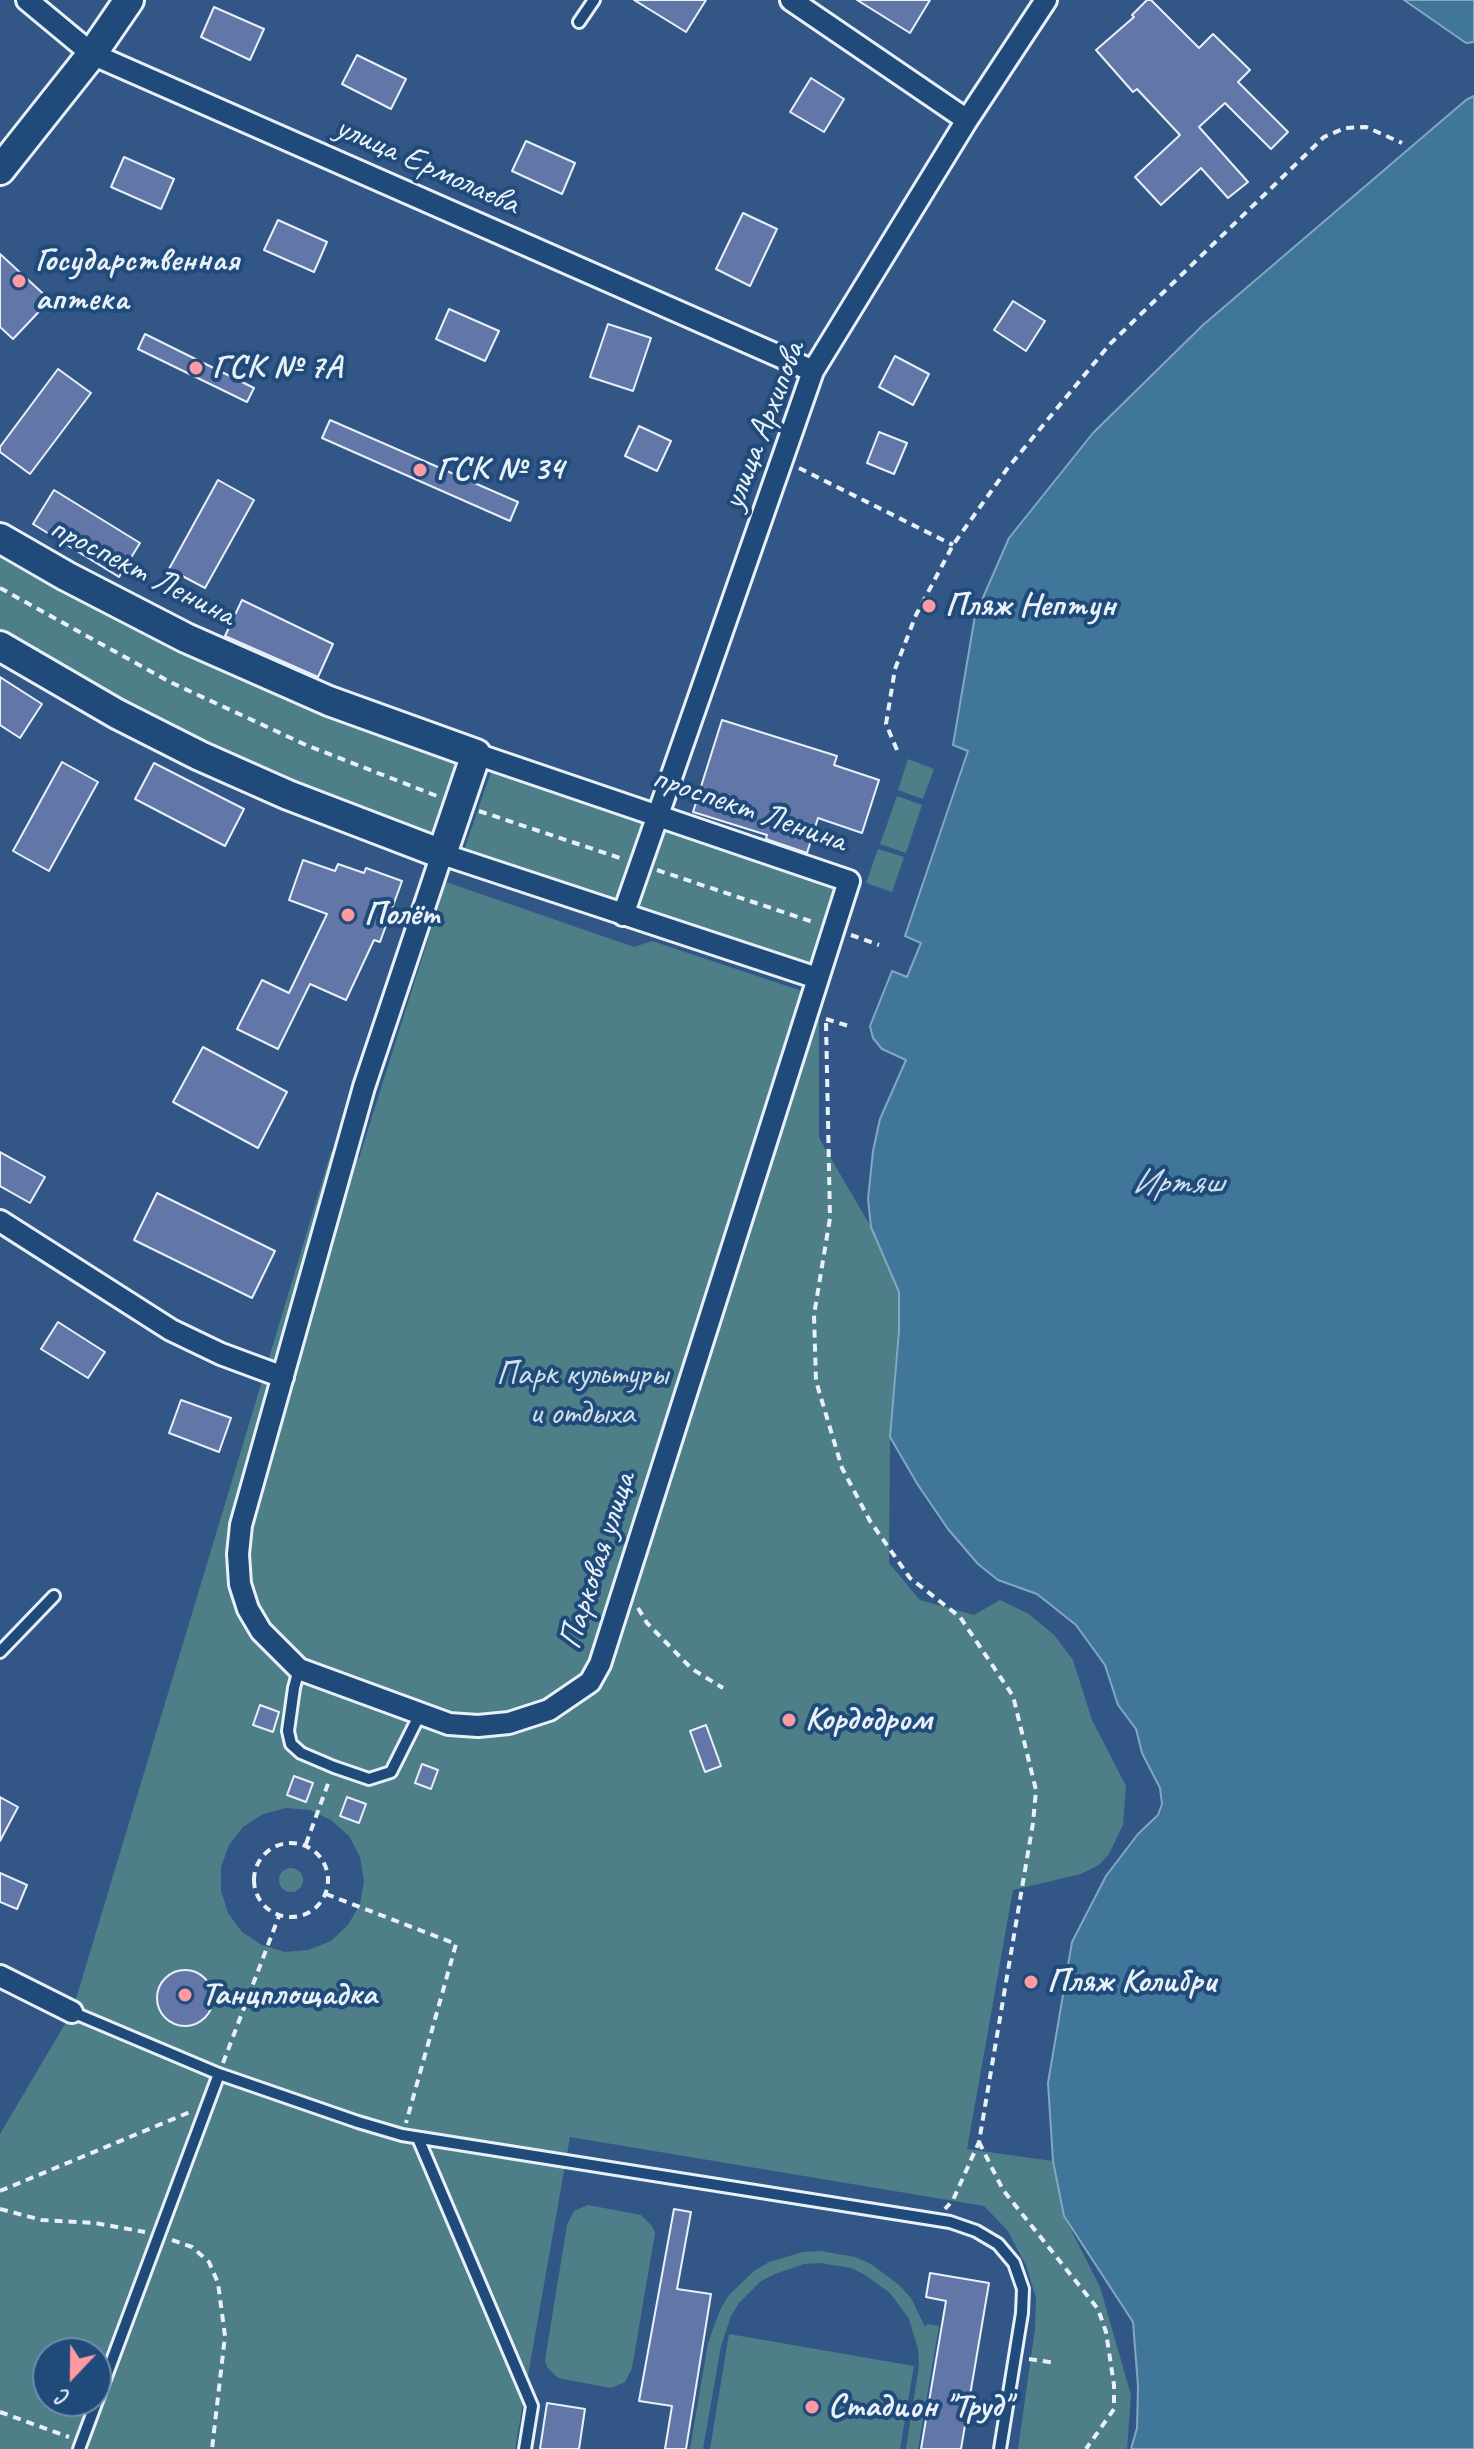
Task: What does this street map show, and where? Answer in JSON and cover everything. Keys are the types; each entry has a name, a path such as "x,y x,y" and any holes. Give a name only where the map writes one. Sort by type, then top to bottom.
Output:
{"street":[{"name":"улица Ермолаева","path":"27,0 92,54 813,371"},
{"path":"0,170 92,54 129,0"},
{"path":"791,0 967,120"},
{"name":"улица Архипова","path":"623,915 813,371 967,120 1046,0"},
{"name":"проспект Ленина","path":"0,538 186,638 329,701 849,881 816,982"},
{"path":"0,646 117,714 200,756 288,795 442,854 816,982"},
{"path":"442,854 476,754"},
{"name":"Парковая улица","path":"442,854 364,1087 241,1525 238,1554 240,1584 248,1609 261,1631 299,1669 449,1724 478,1726 509,1723 549,1710 590,1682 600,1664 816,982"},
{"path":"0,1221 171,1330 221,1354 283,1377"},
{"path":"0,1976 72,2012"}],"lane":[{"path":"579,22 594,0"},
{"path":"0,1652 54,1596"},
{"path":"299,1669 288,1731 291,1744 301,1753 334,1767 369,1779 391,1772 420,1714"},
{"path":"72,2012 219,2074 402,2135 934,2220 976,2231 998,2244 1014,2263 1023,2289 1000,2449"},
{"path":"80,2445 219,2074"},
{"path":"418,2138 532,2406 525,2449"}],"path":[{"path":"897,750 886,724 895,669 916,615 953,545 1007,469 1110,344 1324,137 1345,128 1366,127 1402,143"},
{"path":"782,459 953,545"},
{"path":"0,588 158,675 306,745 459,804 879,945"},
{"path":"816,982 826,1019 830,1218 814,1315 816,1381 842,1468 870,1521 910,1578 960,1617 1013,1696 1036,1790 979,2142 953,2200 934,2220"},
{"path":"826,1019 852,1027"},
{"path":"625,1585 647,1623 692,1669 723,1688"},
{"path":"305,1845 334,1767"},
{"path":"294,1842 305,1845 323,1859 328,1871 326,1894 312,1911 302,1916 279,1916 269,1911 255,1891 255,1868 269,1849 294,1842"},
{"path":"326,1894 456,1944 402,2135"},
{"path":"219,2074 279,1916"},
{"path":"0,2191 207,2105"},
{"path":"979,2142 1003,2190 1098,2309 1106,2332 1114,2385 1114,2409 1086,2449"},
{"path":"0,2209 42,2220 95,2223 157,2235 192,2247 209,2262 218,2283 225,2336 212,2449"},
{"path":"1015,2356 1056,2363"},
{"path":"0,2412 80,2445"}],"green space":[{"path":"0,545 464,760 436,843 204,750 0,637"},
{"path":"908,759 934,769 923,799 898,790"},
{"path":"492,769 649,823 621,905 463,853"},
{"path":"897,796 922,805 906,853 880,844"},
{"path":"662,827 841,887 815,970 632,910"},
{"path":"878,849 904,857 892,892 866,883"},
{"name":"Парк культуры и отдыха","path":"446,882 634,947 652,941 802,991 819,1015 819,1138 871,1227 899,1292 899,1331 890,1437 889,1563 920,1600 974,1615 1000,1600 1029,1614 1054,1635 1073,1660 1092,1720 1126,1786 1123,1825 1109,1854 1099,1865 1081,1874 1013,1890 967,2149 1053,2161 1064,2216 1100,2287 1131,2395 1127,2449 1018,2449 1035,2329 1036,2298 1026,2265 1007,2230 984,2206 570,2137 515,2449 0,2449 0,2134 72,2012 331,1152 359,1158","holes":["286,1808 310,1810 331,1820 349,1836 360,1857 364,1881 360,1904 348,1925 331,1941 308,1950 285,1952 262,1945 242,1932 228,1913 221,1891 221,1867 229,1845 243,1827 263,1814","176,1971 194,1971 209,1982 214,1999 212,2008 200,2022 183,2026 165,2018 157,2001 161,1983"]},
{"path":"291,1868 299,1872 303,1880 299,1888 291,1892 283,1888 279,1880 283,1872"},
{"path":"588,2205 641,2215 655,2233 632,2368 625,2382 611,2388 558,2378 547,2367 545,2360 567,2225 574,2211"},
{"path":"820,2251 855,2257 871,2264 911,2298 925,2327 927,2324 939,2326 918,2449 906,2449 919,2365 918,2349 909,2319 890,2293 865,2275 851,2268 820,2263 804,2264 775,2274 761,2281 739,2303 721,2346 703,2449 690,2449 708,2343 729,2295 754,2271 769,2262 803,2252"},
{"name":"Стадион \"Труд\"","path":"729,2334 914,2366 900,2449 710,2449"}],"water":[{"path":"1404,0 1474,0 1474,42 1466,43"},
{"name":"Иртяш","path":"1474,96 1474,2449 1131,2449 1137,2428 1138,2386 1133,2322 1064,2216 1053,2161 1048,2083 1072,1942 1106,1876 1138,1834 1158,1815 1162,1804 1160,1788 1142,1753 1136,1729 1118,1705 1105,1665 1076,1625 1037,1594 998,1580 978,1564 948,1529 890,1437 899,1331 899,1292 871,1227 868,1199 880,1119 906,1060 882,1049 873,1038 870,1026 892,971 907,977 921,943 905,936 968,751 953,745 975,616 1009,538 1093,433 1203,325"}],"building":[{"path":"634,0 706,0 686,32"},
{"path":"857,0 930,0 910,33"},
{"path":"1147,0 1151,0 1199,48 1213,34 1250,70 1238,82 1288,132 1271,149 1225,103 1199,127 1248,182 1228,198 1201,168 1161,205 1135,177 1180,135 1137,89 1133,92 1096,50 1134,17 1132,15"},
{"path":"214,7 264,29 250,60 201,37"},
{"path":"357,55 406,79 391,109 342,84"},
{"path":"811,78 844,99 824,132 790,112"},
{"path":"526,141 575,163 562,194 512,171"},
{"path":"124,157 174,179 161,209 111,187"},
{"path":"743,213 777,229 750,286 716,269"},
{"path":"278,220 327,242 314,272 264,250"},
{"path":"0,254 50,300 13,339 0,327"},
{"path":"1013,301 1045,321 1026,351 994,330"},
{"path":"449,309 499,331 485,361 436,339"},
{"path":"608,324 651,338 633,391 590,377"},
{"name":"ГСК № 7А","path":"145,334 254,388 247,402 138,349"},
{"path":"895,356 929,374 913,405 879,387"},
{"path":"58,369 91,393 30,474 0,452 0,447"},
{"name":"ГСК № 34","path":"330,420 518,502 510,521 322,438"},
{"path":"639,426 671,441 657,471 625,456"},
{"path":"879,432 907,443 894,474 867,463"},
{"path":"218,480 254,500 205,588 169,569"},
{"path":"54,490 140,543 119,577 33,524"},
{"path":"242,600 333,644 318,677 225,636"},
{"path":"0,677 42,704 20,738 0,725"},
{"path":"722,720 837,756 834,765 879,780 862,833 818,818 807,853 766,839 767,835 693,812"},
{"path":"62,762 98,782 49,871 13,851"},
{"path":"154,763 244,809 225,846 135,799"},
{"path":"303,860 335,871 338,864 364,873 366,868 402,881 380,942 374,940 346,1000 310,984 278,1049 237,1029 262,980 289,993 327,914 289,900"},
{"path":"203,1047 287,1092 258,1148 173,1102"},
{"path":"0,1152 45,1177 30,1203 0,1186"},
{"path":"157,1193 275,1251 252,1298 134,1240"},
{"path":"58,1322 105,1352 88,1378 41,1349"},
{"path":"181,1400 231,1418 219,1452 169,1433"},
{"path":"260,1705 279,1712 273,1732 253,1725"},
{"path":"706,1725 721,1766 705,1772 690,1731"},
{"path":"422,1764 438,1770 431,1789 415,1783"},
{"path":"294,1776 313,1783 306,1802 287,1795"},
{"path":"0,1797 18,1807 0,1841"},
{"path":"347,1797 366,1804 359,1823 340,1816"},
{"path":"0,1873 27,1885 17,1909 0,1902"},
{"name":"Танцплощадка","path":"185,1970 205,1978 213,1998 205,2018 185,2026 165,2018 157,1998 165,1978"},
{"path":"674,2209 691,2212 677,2289 711,2294 686,2449 665,2449 672,2406 639,2401"},
{"path":"930,2273 989,2283 961,2449 921,2449 946,2301 926,2297"},
{"path":"547,2403 585,2409 579,2449 540,2449"}],"place":[{"name":"Государственная аптека","path":"19,281"},
{"name":"ГСК № 7А","path":"196,368"},
{"name":"ГСК № 34","path":"420,470"},
{"name":"Пляж Нептун","path":"929,606"},
{"name":"Полёт","path":"348,915"},
{"name":"Кордодром","path":"789,1720"},
{"name":"Пляж Колибри","path":"1031,1982"},
{"name":"Танцплощадка","path":"185,1995"},
{"name":"Стадион \"Труд\"","path":"812,2407"}]}
